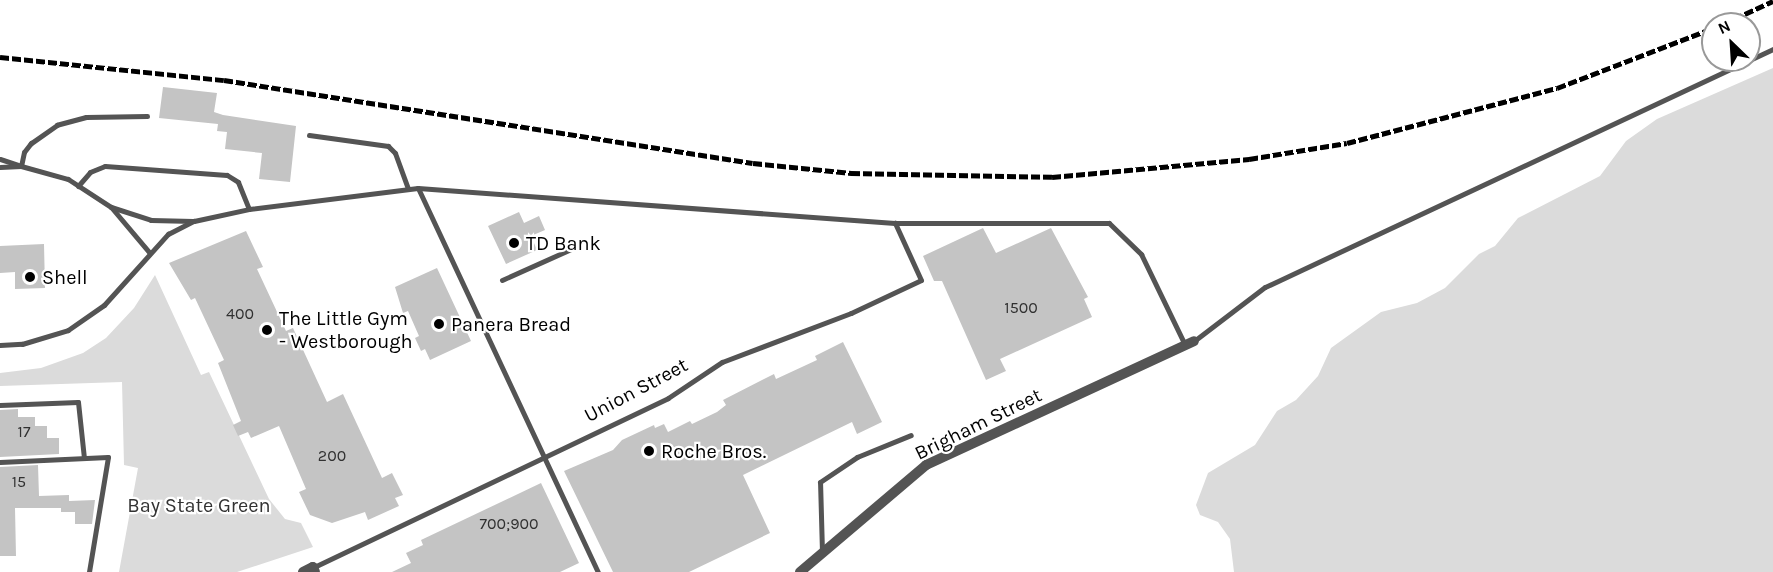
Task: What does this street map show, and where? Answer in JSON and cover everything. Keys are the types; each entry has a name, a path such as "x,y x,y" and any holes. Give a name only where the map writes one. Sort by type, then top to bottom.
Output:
{"street":[{"name":"Brigham Street","path":"800,572 926,465 1189,343"}],"lane":[{"path":"0,167 21,166 44,169 78,186 111,207 151,220 194,221 249,209 418,188 895,224 1068,220 1108,223 1141,254 1189,343 1265,287 1773,49"},
{"path":"21,166 24,152 31,143 57,125 95,116 147,116"},
{"path":"309,135 388,146 395,153 408,189"},
{"path":"0,159 21,166"},
{"path":"78,186 90,172 105,166 227,175 238,182 249,209"},
{"path":"418,188 598,572"},
{"path":"111,207 149,252"},
{"path":"0,345 22,344 68,330 104,305 149,252 168,234 194,221"},
{"name":"Union Street","path":"310,570 668,398 722,362 851,313 921,280 895,224"},
{"path":"502,280 580,245"},
{"path":"0,405 78,402 84,459"},
{"path":"822,553 820,482 856,457 911,435"},
{"path":"0,462 108,458 89,572"}],"green space":[{"path":"1773,68 1773,572 1234,572 1230,539 1218,522 1200,515 1196,505 1208,473 1255,445 1277,411 1296,400 1318,376 1331,348 1381,312 1417,303 1445,288 1479,254 1495,246 1518,218 1600,176 1626,141 1657,119"},
{"name":"Bay State Green","path":"155,275 201,375 209,372 269,499 285,519 301,523 313,547 237,572 119,572 138,468 124,465 122,382 0,386 0,373 41,368 83,353 106,338 134,308"}],"building":[{"path":"163,87 217,93 214,112 223,115 296,126 290,182 259,179 262,153 225,149 227,132 217,131 218,124 159,118"},
{"name":"TD Bank","path":"519,212 524,223 539,216 545,230 531,236 537,250 506,264 488,226"},
{"path":"983,228 996,253 1051,228 1088,297 1084,299 1092,317 1000,359 1006,371 986,380 942,281 934,281 923,256"},
{"path":"246,231 263,267 257,269 286,331 293,328 327,402 343,394 382,478 392,473 403,495 395,498 399,506 368,520 365,512 332,523 310,515 299,492 306,489 279,426 251,438 248,432 238,436 233,425 241,421 218,363 224,360 195,298 191,300 169,263"},
{"name":"Shell","path":"44,244 45,288 15,289 15,272 0,273 0,246"},
{"name":"Panera Bread","path":"437,268 471,341 430,360 425,349 421,351 415,338 419,336 408,311 403,313 395,287"},
{"path":"843,342 882,422 857,434 852,422 743,475 770,533 689,572 613,572 564,471 613,450 622,440 654,425 655,428 664,424 668,432 690,421 692,424 717,412 726,405 723,400 774,374 776,379 817,360 815,356"},
{"path":"18,409 18,417 35,417 35,426 47,426 47,438 59,438 59,454 0,457 0,410"},
{"path":"38,465 39,496 69,495 69,501 95,500 92,524 75,524 75,512 61,512 61,508 15,508 16,556 0,556 0,467"},
{"path":"541,483 579,563 560,572 392,572 411,563 406,553 423,545 421,540"}],"railway":[{"path":"1749,12 1773,1"},
{"path":"0,57 224,80 753,163 851,173 1052,177 1249,159 1347,143 1557,88 1701,33"}],"place":[{"name":"TD Bank","path":"514,243"},
{"name":"Shell","path":"30,277"},
{"name":"Panera Bread","path":"439,324"},
{"name":"The Little Gym - Westborough","path":"267,330"},
{"name":"Roche Bros.","path":"649,451"}]}
